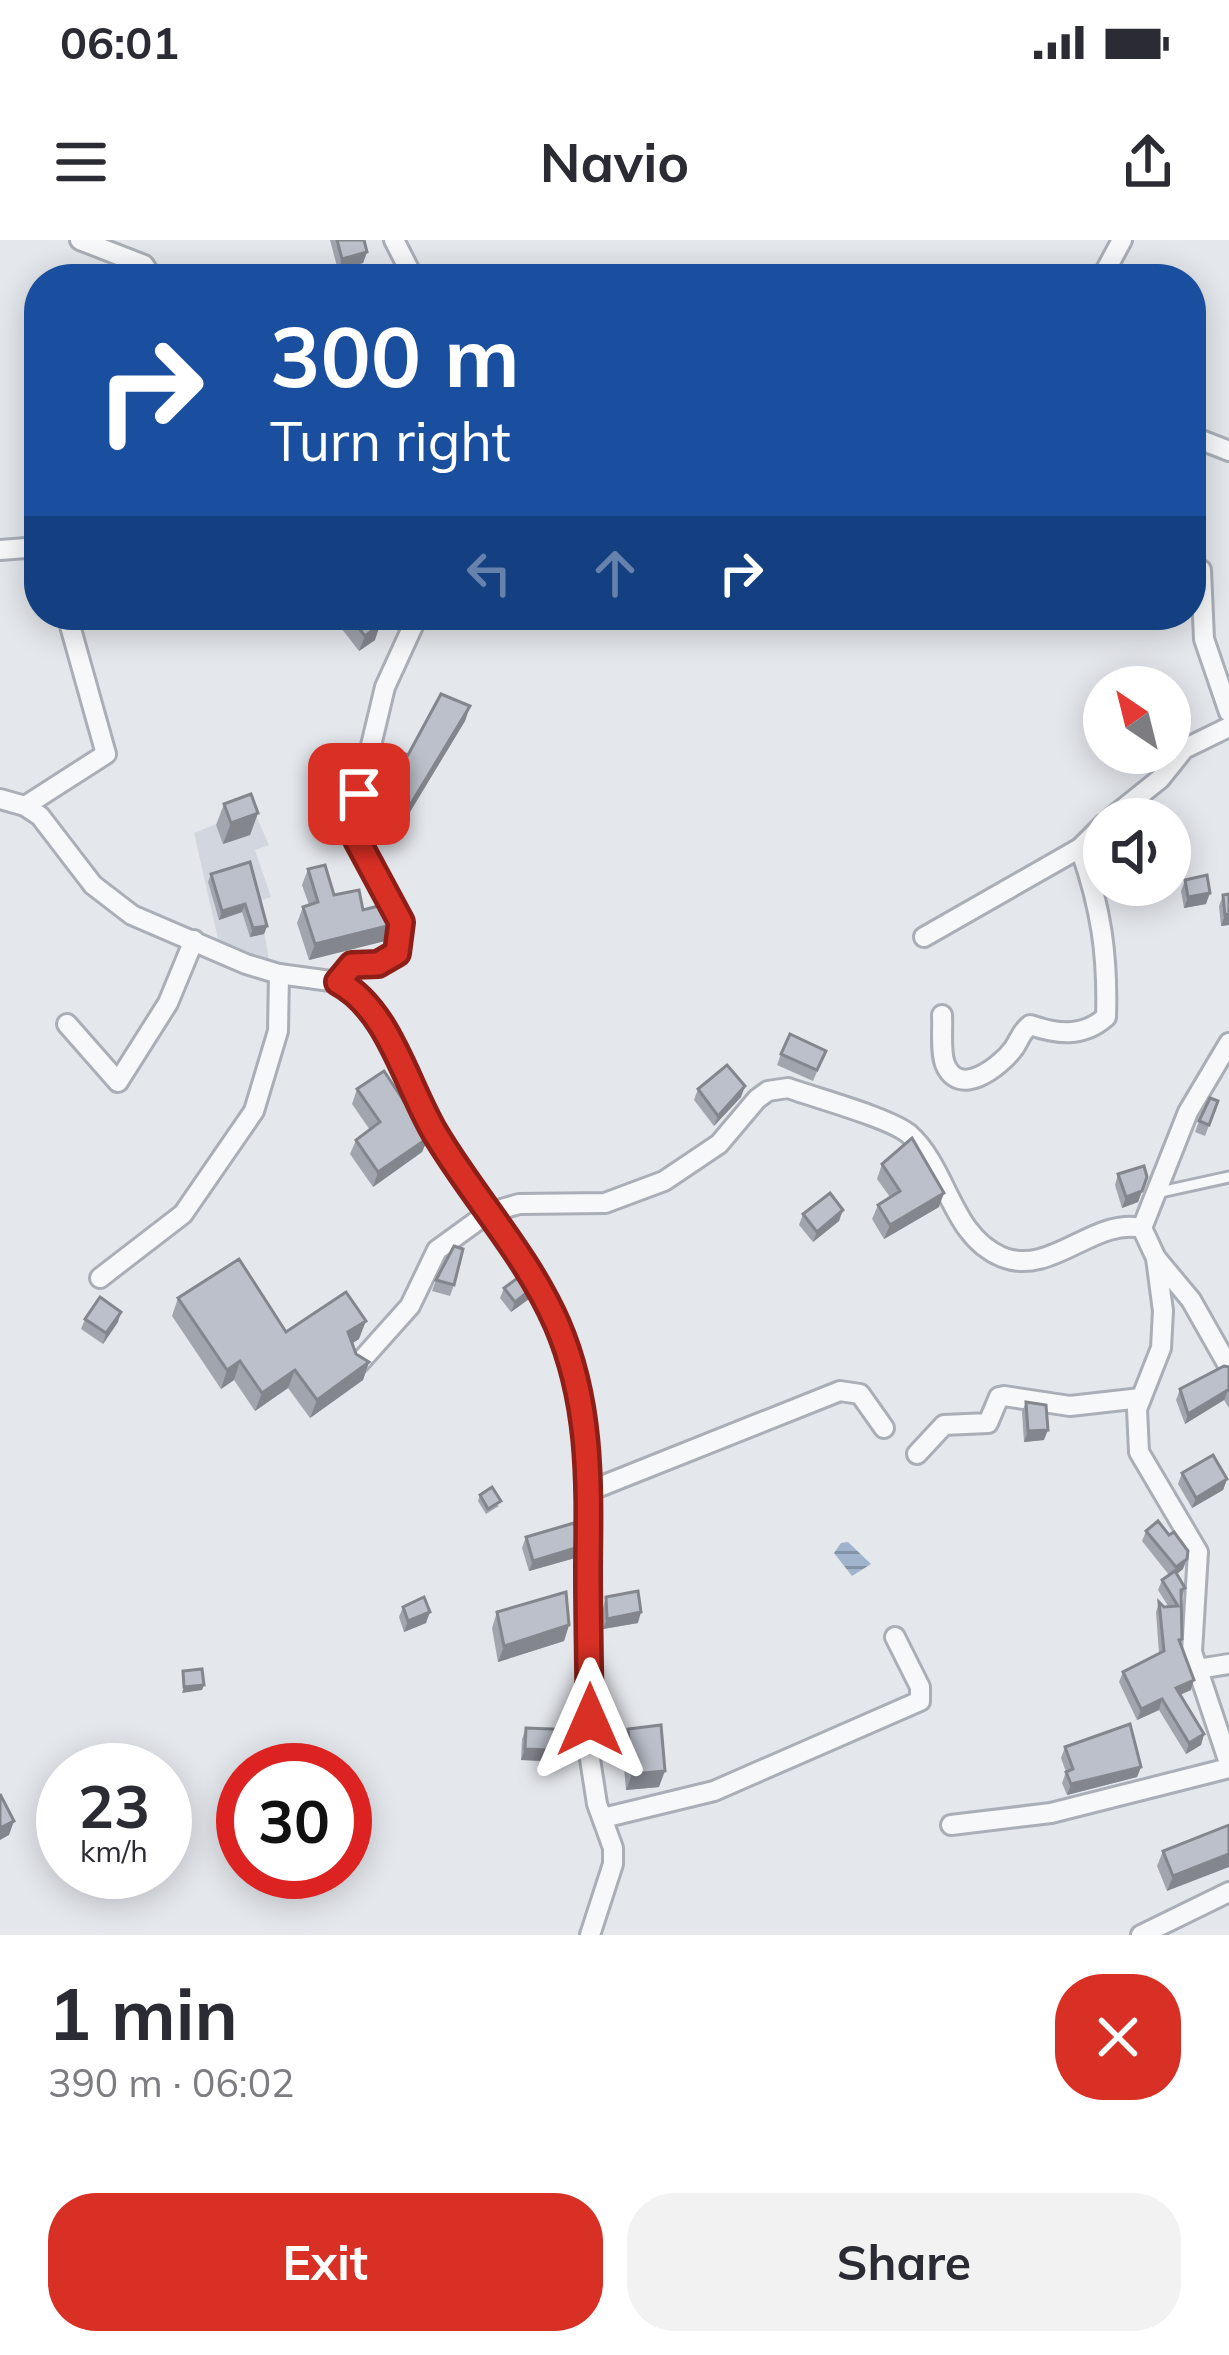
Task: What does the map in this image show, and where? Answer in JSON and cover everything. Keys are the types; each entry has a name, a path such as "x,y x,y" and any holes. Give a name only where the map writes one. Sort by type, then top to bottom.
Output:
{"street":[{"path":"80,240 141,264"},
{"path":"25,806 106,754 71,630"},
{"path":"338,982 352,965 378,964 397,953 401,922 351,829 385,688 411,630"},
{"path":"1204,630 1229,712"},
{"path":"1136,798 1184,749 1229,727"},
{"path":"0,799 25,806 52,828 74,863 113,902 149,924 279,974 338,982 354,991 374,1015 435,1133 540,1291 568,1353 586,1425 590,1759 613,1848 613,1864 590,1935"},
{"path":"924,937 1083,845"},
{"path":"942,1016 944,1063 956,1078 967,1081 988,1072 1014,1048 1030,1024 1060,1034 1094,1028 1106,1018 1108,956 1080,848"},
{"path":"67,1024 118,1082 168,1003 194,940"},
{"path":"100,1278 183,1214 254,1111 278,1031 279,974"},
{"path":"1229,1043 1188,1112 1142,1228 1156,1258 1191,1300 1229,1367"},
{"path":"359,1363 410,1306 437,1250 488,1214 519,1204 605,1203 664,1181 719,1144 768,1091 788,1088 906,1131 940,1173 976,1242 1002,1257 1033,1259 1124,1224 1142,1228"},
{"path":"951,1825 1051,1813 1229,1765 1192,1652 1198,1552 1139,1452 1136,1432 1141,1397 1161,1348 1156,1258"},
{"path":"589,1491 840,1391 860,1394 884,1428"},
{"path":"917,1454 944,1425 988,1423 999,1397 1070,1406 1141,1397"},
{"path":"603,1818 714,1791 920,1701 920,1687 895,1636"},
{"path":"1198,1670 1229,1664"},
{"path":"1141,1935 1229,1892"}],"lane":[{"path":"1156,1193 1229,1177"}],"shaded area":[{"path":"253,809 269,845 255,850 271,897 259,901 269,960 218,939 194,833"}],"water":[{"path":"848,1542 871,1564 852,1576 834,1553"}],"building":[{"path":"337,240 364,240 367,252 342,259"},
{"path":"441,694 470,706 401,820 374,799 388,746 408,755"},
{"path":"251,794 258,813 231,823 224,804"},
{"path":"250,862 267,926 253,928 245,904 222,911 211,874"},
{"path":"325,865 334,895 359,890 363,910 390,903 391,925 315,944 303,907 318,902 308,869"},
{"path":"1207,875 1210,893 1191,896 1191,879"},
{"path":"1229,894 1229,914 1225,915 1223,895"},
{"path":"790,1034 826,1051 817,1070 781,1054"},
{"path":"727,1065 745,1086 718,1116 698,1089"},
{"path":"384,1071 428,1138 378,1172 356,1140 380,1122 357,1089"},
{"path":"1210,1098 1218,1101 1209,1125 1199,1121"},
{"path":"912,1138 944,1193 890,1225 878,1205 900,1191 882,1164"},
{"path":"1144,1166 1147,1177 1142,1191 1126,1197 1118,1174"},
{"path":"830,1193 843,1210 817,1232 803,1214"},
{"path":"454,1246 463,1249 454,1285 436,1280"},
{"path":"239,1259 286,1332 346,1292 366,1321 348,1332 356,1354 369,1362 317,1400 295,1370 262,1393 240,1361 227,1370 178,1298"},
{"path":"523,1274 533,1288 515,1302 504,1288"},
{"path":"100,1297 121,1312 106,1333 85,1319"},
{"path":"1229,1367 1229,1391 1188,1414 1180,1389"},
{"path":"1026,1402 1046,1405 1048,1430 1028,1431"},
{"path":"1213,1455 1227,1479 1196,1498 1182,1473"},
{"path":"492,1487 501,1501 488,1509 480,1495"},
{"path":"1158,1521 1188,1551 1187,1559 1176,1567 1146,1531"},
{"path":"574,1523 579,1547 533,1561 526,1537"},
{"path":"1175,1571 1185,1588 1181,1590 1179,1640 1194,1680 1176,1688 1204,1734 1189,1743 1162,1699 1141,1709 1123,1672 1164,1651 1159,1602 1164,1607 1178,1606 1162,1580"},
{"path":"638,1591 641,1612 607,1619 606,1597"},
{"path":"566,1592 569,1625 504,1646 497,1612"},
{"path":"424,1597 430,1612 408,1621 403,1607"},
{"path":"202,1669 204,1685 184,1687 183,1671"},
{"path":"1130,1724 1141,1767 1071,1784 1066,1772 1073,1769 1065,1747"},
{"path":"661,1725 665,1771 632,1774 628,1729"},
{"path":"526,1728 576,1730 575,1751 525,1749"},
{"path":"0,1794 14,1821 0,1828"},
{"path":"1229,1825 1229,1854 1173,1876 1163,1851"}],"route":[{"path":"359,794 351,829 401,922 397,953 378,964 352,965 338,982 354,991 374,1015 435,1133 540,1291 578,1388 588,1453 590,1720"}]}
